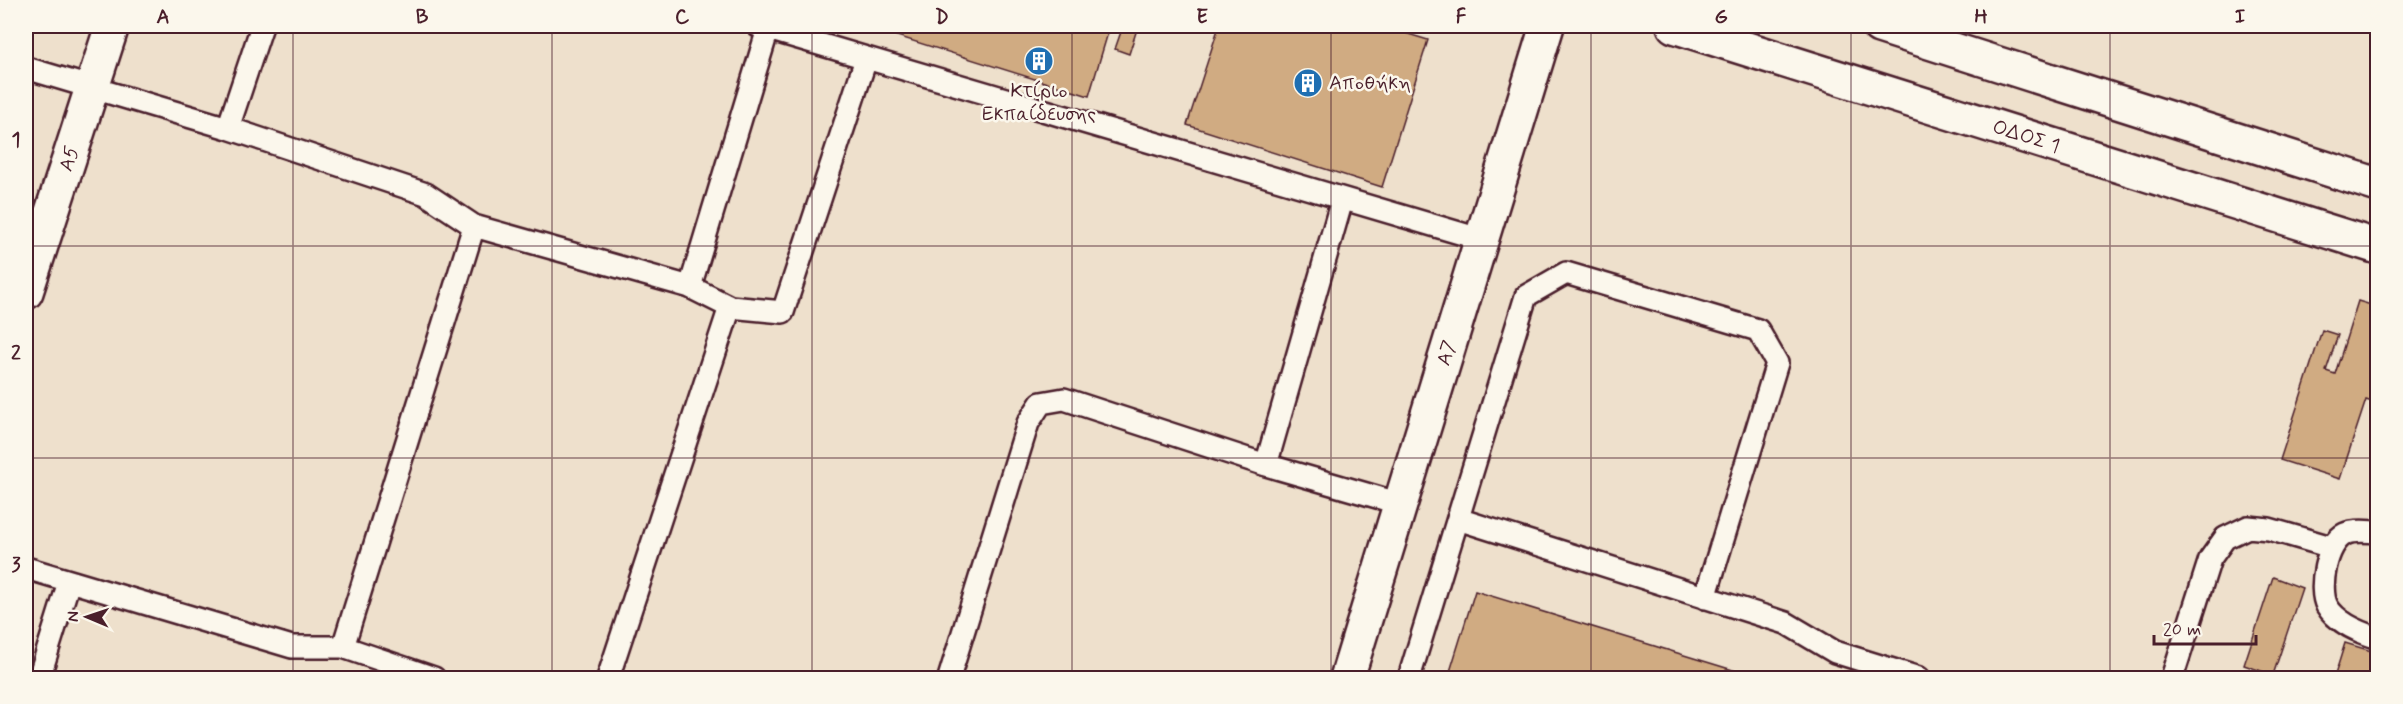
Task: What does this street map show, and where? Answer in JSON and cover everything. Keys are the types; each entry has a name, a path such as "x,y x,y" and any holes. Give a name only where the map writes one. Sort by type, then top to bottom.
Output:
{"street":[{"name":"Α5","path":"26,292 112,26"},
{"name":"Α7","path":"1347,678 1547,26"},
{"name":"ΟΔΟΣ 1","path":"1674,26 2378,247"},
{"path":"1879,26 2378,185"}],"lane":[{"path":"228,128 262,26"},
{"path":"690,287 763,27 1483,240"},
{"path":"26,68 228,128 426,194 474,226 690,287 730,307 783,312 866,59"},
{"path":"1266,465 1342,200"},
{"path":"343,647 474,226"},
{"path":"1409,678 1526,296 1566,273 1758,330 1777,363 1705,598"},
{"path":"608,678 730,307"},
{"path":"949,678 1028,423 1041,403 1064,399 1266,465 1401,504"},
{"path":"1458,519 1786,623 1834,652 1919,678"},
{"path":"2172,678 2210,559 2225,538 2248,527 2269,529 2331,547"},
{"path":"2378,533 2371,531 2345,534 2331,547 2322,584 2327,605 2343,623 2364,634 2378,638"},
{"path":"26,568 292,647 343,647 434,678"},
{"path":"39,678 69,582"}],"shaded area":[{"path":"26,26 2377,26 2377,678 26,678"}],"building":[{"name":"Κτίριο Εκπαίδευσης","path":"869,26 1110,26 1089,96"},
{"path":"1123,26 1138,26 1129,54 1115,49"},
{"name":"Αποθήκη","path":"1219,26 1382,26 1428,40 1382,187 1187,125"},
{"path":"2358,301 2378,307 2378,404 2366,400 2340,479 2280,460 2322,330 2338,335 2326,371 2335,374"},
{"path":"2273,577 2302,588 2273,675 2244,665"},
{"path":"1475,591 1759,678 1448,678"},
{"path":"2345,643 2378,653 2378,678 2334,678"}],"place":[{"name":"Κτίριο Εκπαίδευσης","path":"1039,61"},
{"name":"Αποθήκη","path":"1308,83"}]}
